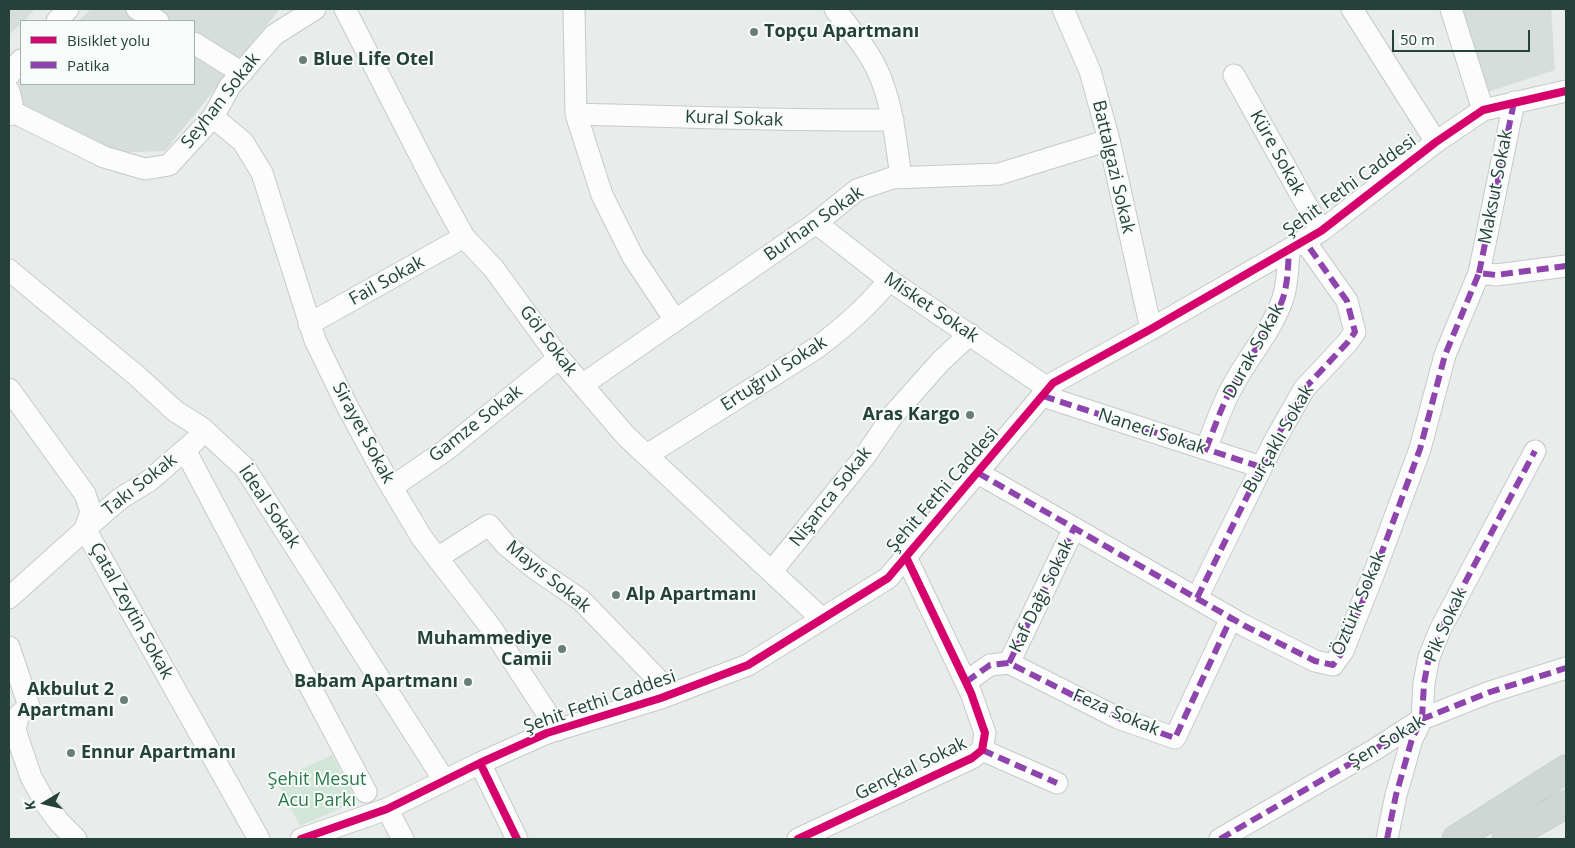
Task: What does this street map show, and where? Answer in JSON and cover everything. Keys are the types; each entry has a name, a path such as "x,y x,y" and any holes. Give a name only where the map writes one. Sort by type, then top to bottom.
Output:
{"main road":[{"path":"1456,839 1566,768"},
{"path":"1506,839 1566,804"}],"street":[{"path":"58,20 68,9"},
{"path":"138,9 156,20"},
{"name":"Seyhan Sokak","path":"9,105 104,157 145,169 169,165 213,117 230,86 274,34 315,9"},
{"name":"Göl Sokak","path":"345,9 464,237 494,269 559,358 626,436 822,619"},
{"path":"574,9 576,114 602,195 633,257 675,320"},
{"path":"835,9 870,56 883,84 893,120 901,177"},
{"name":"Battalgazi Sokak","path":"1063,9 1090,71 1109,140 1151,329"},
{"path":"1352,9 1436,142"},
{"path":"1451,9 1483,110"},
{"path":"195,44 242,73"},
{"path":"9,75 20,61"},
{"name":"Küre Sokak","path":"1234,74 1305,240"},
{"name":"Şehit Fethi Caddesi","path":"301,839 387,809 444,780 546,733 672,694 748,665 888,578 1053,384 1305,240 1436,142 1483,110 1566,91"},
{"name":"Maksut Sokak","path":"1479,273 1514,102"},
{"name":"Kural Sokak","path":"576,114 792,121 893,120"},
{"name":"Sirayet Sokak","path":"213,117 243,142 262,173 314,340 347,406 392,487 422,538 492,628 558,730"},
{"name":"Burhan Sokak","path":"582,385 816,223 857,190 892,178 999,174 1109,140"},
{"name":"Misket Sokak","path":"816,223 888,280 970,334 1046,392"},
{"name":"Fail Sokak","path":"309,324 464,237"},
{"name":"Durak Sokak","path":"1206,449 1230,390 1269,328 1305,240"},
{"name":"Burçaklı Sokak","path":"1197,598 1261,468 1304,389 1347,344 1355,332 1347,302 1305,240"},
{"path":"1479,273 1496,275 1566,266"},
{"name":"İdeal Sokak","path":"9,270 137,376 175,411 202,428 245,468 444,780"},
{"name":"Öztürk Sokak","path":"978,473 1231,618 1315,661 1333,665 1343,652 1376,568 1420,449 1445,355 1479,273"},
{"name":"Ertuğrul Sokak","path":"647,455 822,344 837,333 875,298 888,280"},
{"name":"Nişanca Sokak","path":"772,571 865,456 893,415 941,361 970,334"},
{"name":"Gamze Sokak","path":"392,487 446,450 559,358"},
{"name":"Çatal Zeytin Sokak","path":"9,389 85,494 91,512 85,529 259,839"},
{"name":"Naneci Sokak","path":"1046,392 1261,468"},
{"name":"Takı Sokak","path":"9,598 121,498 149,481 205,432"},
{"path":"185,450 366,792"},
{"name":"Pik Sokak","path":"1387,839 1396,795 1412,739 1422,719 1424,683 1429,657 1440,630 1535,452"},
{"name":"Mayıs Sokak","path":"437,558 489,524 506,544 538,570 581,600 672,694"},
{"name":"Kaf Dağı Sokak","path":"1009,663 1074,528"},
{"name":"Gençkal Sokak","path":"798,839 972,758 982,750 985,733 966,682 906,557"},
{"name":"Feza Sokak","path":"1009,663 1118,718 1175,738 1231,618"},
{"path":"9,647 29,706 12,723 31,777 46,804 59,822 76,839"},
{"path":"966,682 990,664 1009,663"},
{"name":"Şen Sokak","path":"1220,839 1374,750 1422,719 1490,692 1566,668"},
{"path":"982,750 1057,783"},
{"path":"480,763 517,839"},
{"path":"387,809 403,839"}],"shaded area":[{"path":"9,9 35,9 25,20 20,20 20,25 9,35"},
{"path":"91,9 280,9 165,151 113,153 23,105 19,79 20,78 20,85 195,85 195,20 79,20"},
{"path":"1458,9 1551,9 1555,70 1485,93"}],"green space":[{"name":"Şehit Mesut Acu Parkı","path":"332,755 357,801 300,826 276,781"}],"marked path":[{"path":"1479,273 1514,102"},
{"path":"1197,598 1274,442 1304,389 1355,332 1347,301 1304,240"},
{"path":"1206,449 1231,389 1266,333 1283,298 1288,274 1289,249"},
{"path":"978,473 1245,626 1315,661 1333,665 1343,651 1376,568 1420,449 1445,355 1479,273 1496,275 1566,266"},
{"path":"1043,396 1261,467"},
{"path":"1387,839 1396,795 1412,739 1422,719 1424,683 1429,657 1440,630 1535,451"},
{"path":"1009,663 1074,528"},
{"path":"966,682 990,665 1009,663 1118,718 1175,738 1231,618"},
{"path":"1220,839 1374,750 1422,719 1490,692 1566,668"},
{"path":"982,750 1057,783"}],"cycle path":[{"path":"301,839 387,809 480,763 547,733 661,698 748,665 888,578 1053,383 1321,231 1436,142 1483,110 1566,91"},
{"path":"798,839 972,758 982,750 985,733 971,693 906,557"},
{"path":"480,763 517,839"}],"place":[{"name":"Topçu Apartmanı","path":"754,32"},
{"name":"Blue Life Otel","path":"303,60"},
{"name":"Aras Kargo","path":"970,415"},
{"name":"Alp Apartmanı","path":"616,595"},
{"name":"Muhammediye Camii","path":"562,649"},
{"name":"Babam Apartmanı","path":"468,682"},
{"name":"Akbulut 2 Apartmanı","path":"124,700"},
{"name":"Ennur Apartmanı","path":"71,753"}]}
